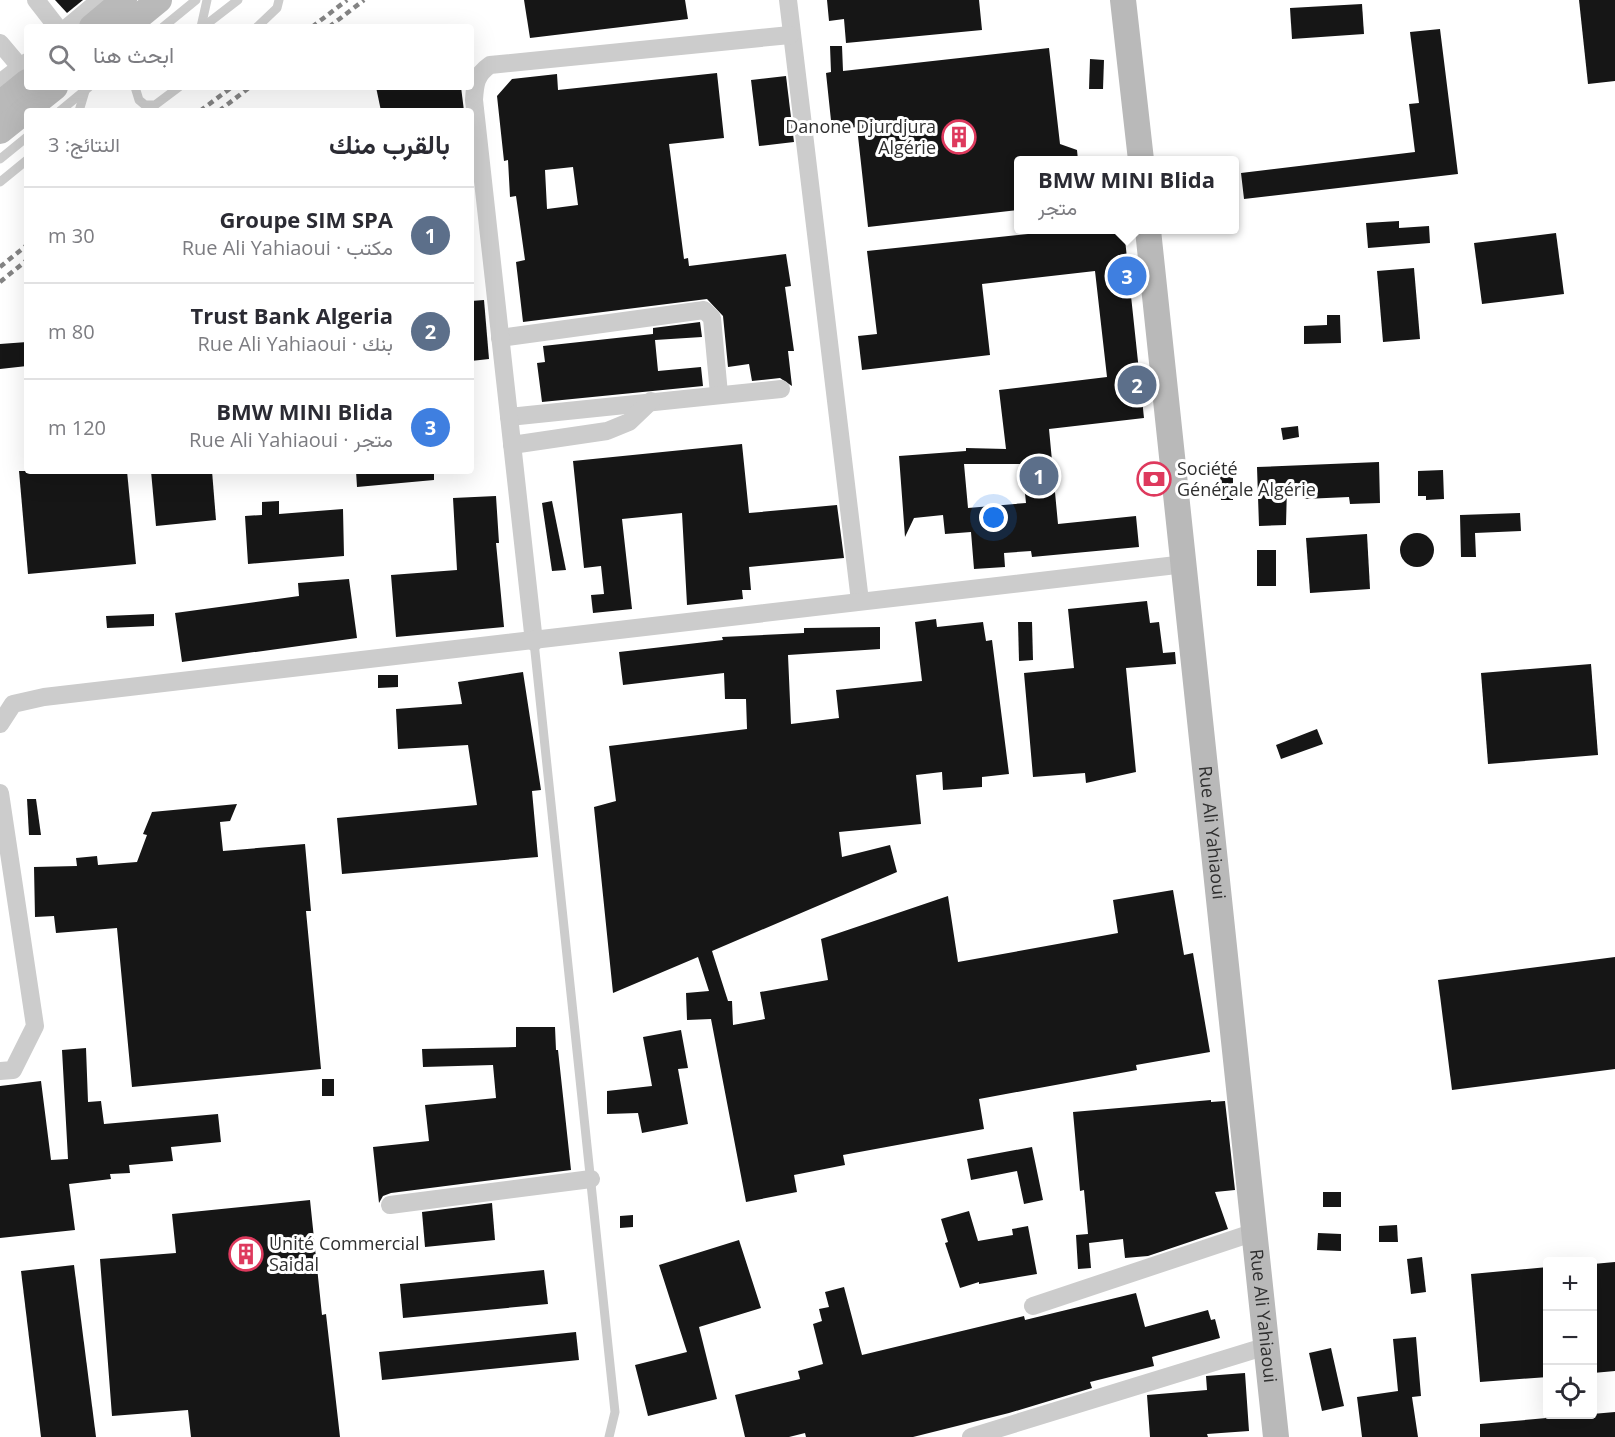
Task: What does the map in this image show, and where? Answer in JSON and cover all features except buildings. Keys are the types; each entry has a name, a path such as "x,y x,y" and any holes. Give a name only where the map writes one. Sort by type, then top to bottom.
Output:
{"main road":[{"path":"96,24 124,0"},
{"path":"130,24 159,0"},
{"path":"1123,0 1141,156"},
{"path":"0,104 25,90"},
{"path":"0,131 32,90"},
{"name":"Rue Ali Yahiaoui","path":"1148,234 1276,1437"}],"street":[{"path":"36,0 55,24"},
{"path":"72,24 100,0"},
{"path":"788,0 790,35 860,601"},
{"path":"534,642 474,100 475,82 479,73 490,65 790,35"},
{"path":"0,43 24,69"},
{"path":"0,83 24,83"},
{"path":"500,338 704,310 712,318 719,394"},
{"path":"509,417 781,389"},
{"path":"512,445 607,431 628,422 651,401"},
{"path":"0,724 13,704 44,697 534,642 860,601 1185,564"},
{"path":"0,793 35,1026 13,1070 0,1071"},
{"path":"390,1205 591,1179"},
{"path":"1033,1306 1255,1232"},
{"path":"971,1437 1267,1346"}],"lane":[{"path":"167,24 196,0"},
{"path":"203,24 207,0"},
{"path":"206,24 238,0"},
{"path":"260,24 273,13 279,0"},
{"path":"80,108 87,90"},
{"path":"136,90 139,100 145,105 155,105 175,90"},
{"path":"0,159 24,139"},
{"path":"0,182 24,162"},
{"path":"534,642 615,1412 609,1437"}],"railway":[{"path":"316,24 347,0"},
{"path":"333,24 364,0"},
{"path":"204,108 228,90"},
{"path":"223,108 246,90"},
{"path":"0,267 24,247"},
{"path":"0,282 24,262"}],"place":[{"name":"Danone Djurdjura Algérie","path":"959,137"},
{"name":"BMW MINI Blida","path":"1127,276"},
{"name":"Trust Bank Algeria","path":"1137,385"},
{"name":"Groupe SIM SPA","path":"1039,476"},
{"name":"Société Générale Algérie","path":"1154,479"},
{"name":"Unité Commercial Saidal","path":"246,1254"}]}
